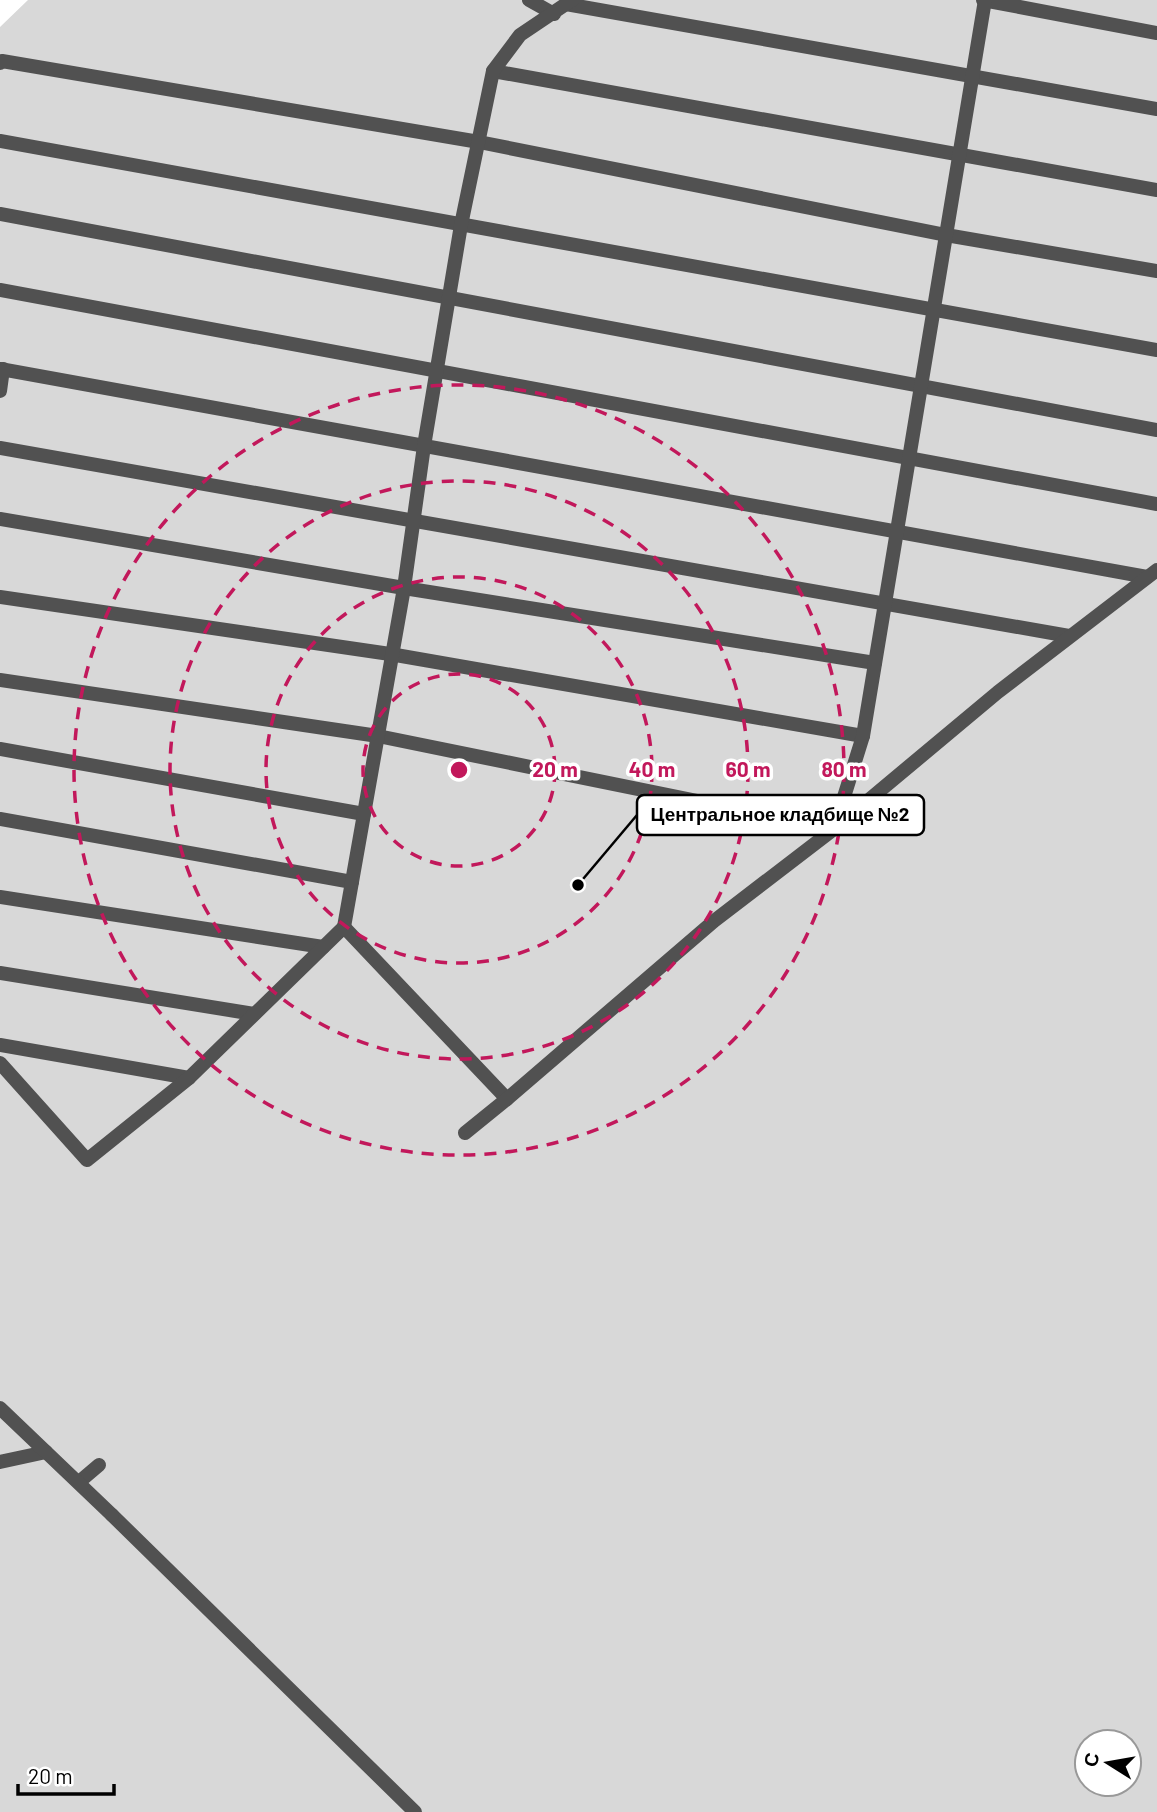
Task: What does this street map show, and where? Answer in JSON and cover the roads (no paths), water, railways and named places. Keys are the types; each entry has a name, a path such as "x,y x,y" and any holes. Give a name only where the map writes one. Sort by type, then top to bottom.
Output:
{"street":[{"path":"529,0 554,14"},
{"path":"834,829 863,736 984,0 1157,33"},
{"path":"0,1063 87,1160 189,1078 344,927 390,654 404,588 424,446 461,225 493,71 520,35 569,2 1157,109"},
{"path":"0,63 2,61 479,142 946,235 1157,271"},
{"path":"493,71 1157,190"},
{"path":"0,141 1157,350"},
{"path":"0,214 1157,430"},
{"path":"0,290 1157,504"},
{"path":"0,391 2,369 897,532 1152,574"},
{"path":"0,447 1069,636"},
{"path":"0,519 404,588 875,663"},
{"path":"465,1133 714,921 834,829 998,692 1152,574"},
{"path":"0,597 390,654 863,736"},
{"path":"0,680 378,736 834,829"},
{"path":"0,749 364,814"},
{"path":"0,819 352,882"},
{"path":"0,897 323,947"},
{"path":"344,927 508,1099"},
{"path":"0,973 254,1014"},
{"path":"0,1045 189,1078"},
{"path":"0,1408 415,1812"},
{"path":"0,1462 46,1452"},
{"path":"79,1482 99,1465"}],"place":[{"name":"Центральное кладбище №2","path":"578,885"}]}
